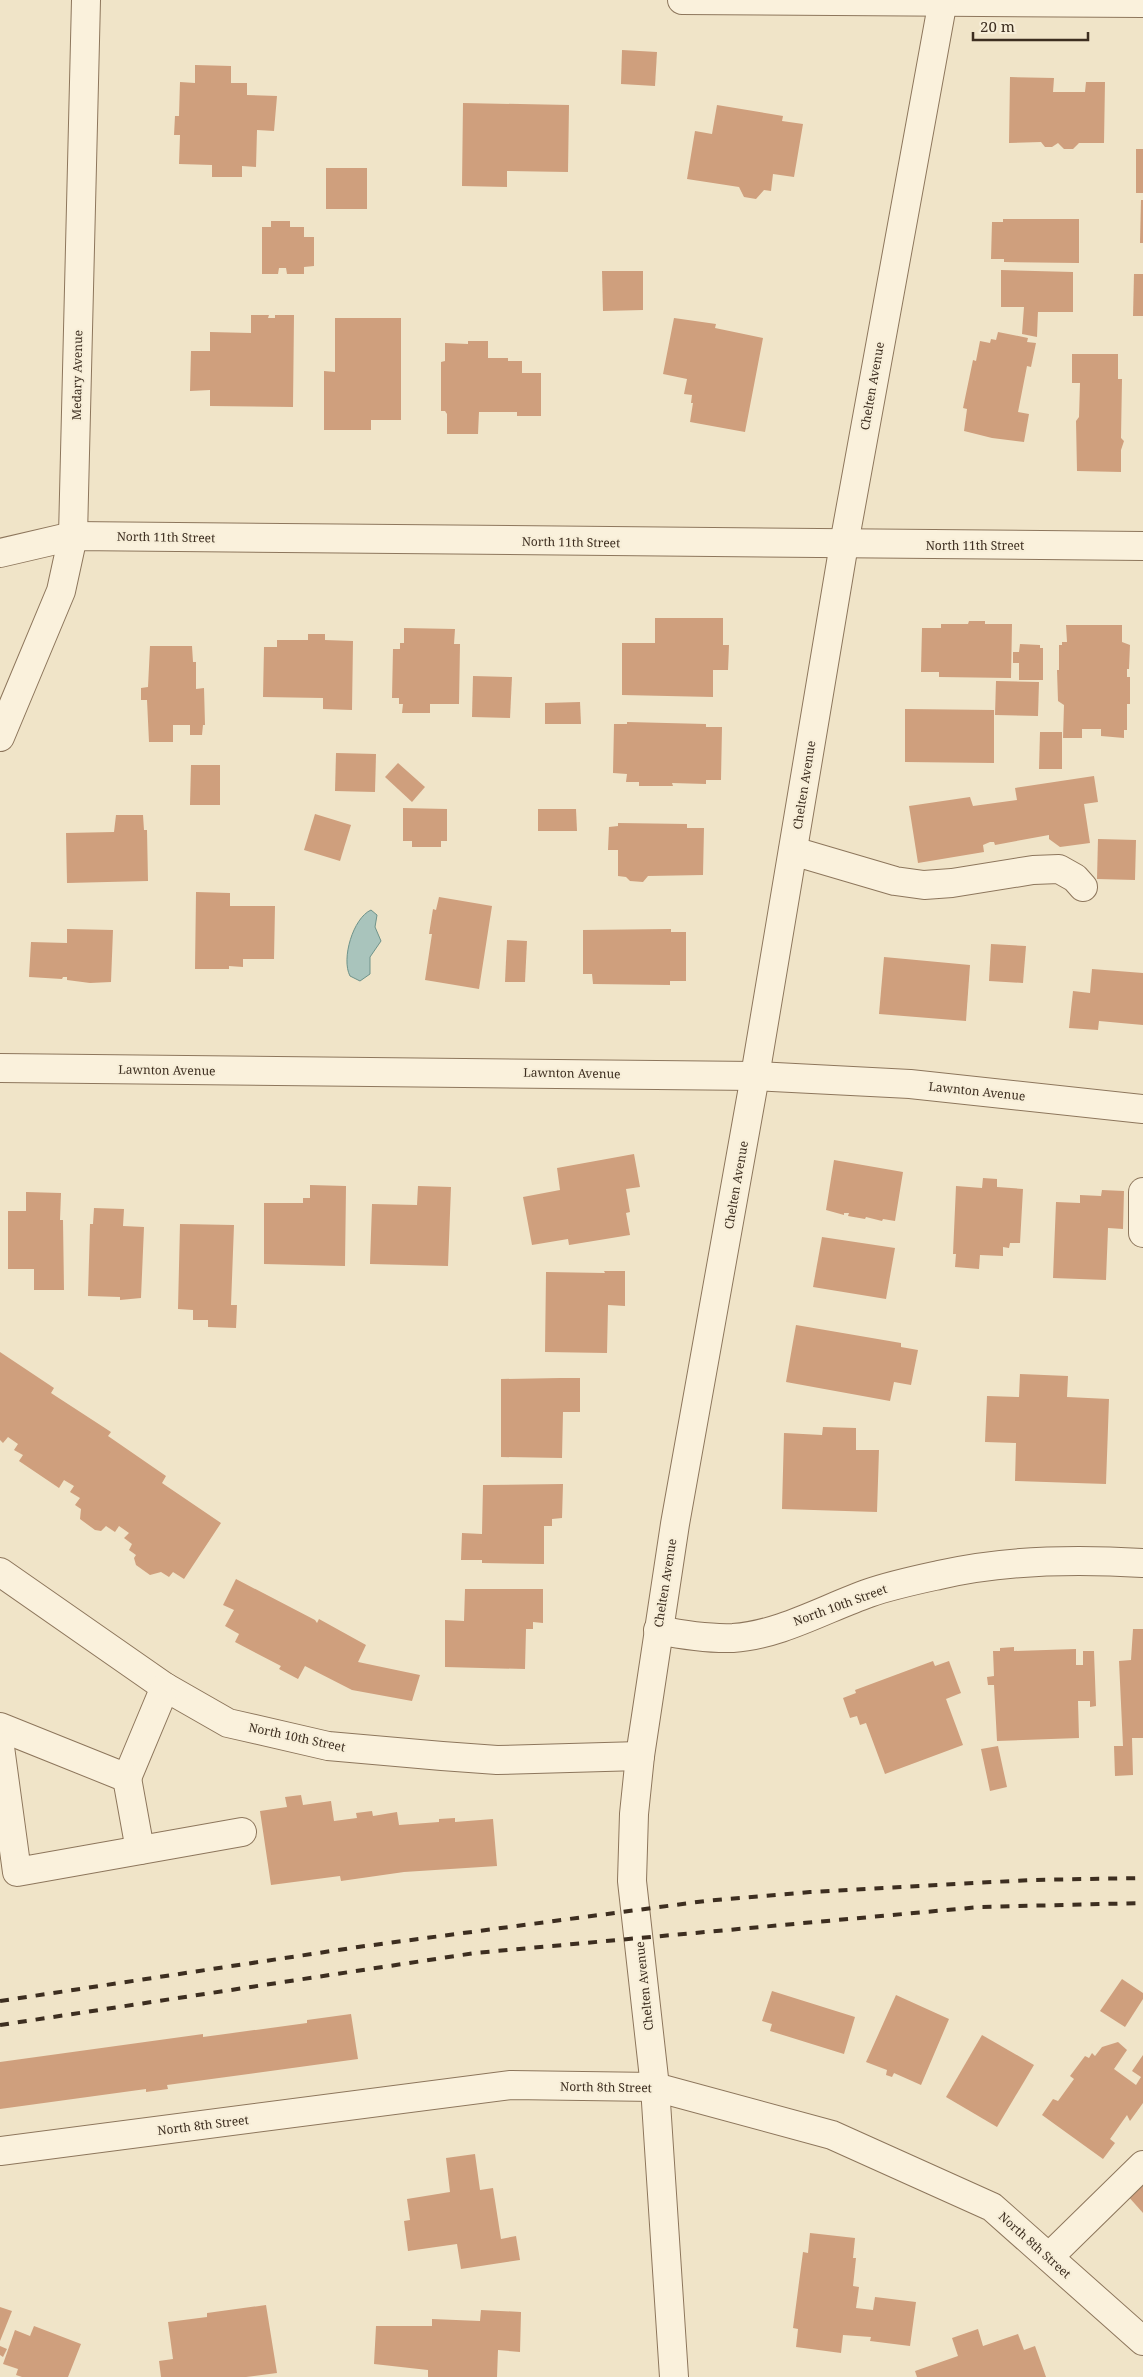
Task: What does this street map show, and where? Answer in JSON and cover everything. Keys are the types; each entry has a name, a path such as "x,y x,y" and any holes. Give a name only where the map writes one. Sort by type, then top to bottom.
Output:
{"street":[{"name":"Medary Avenue","path":"0,737 61,592 73,536 86,0"},
{"path":"682,0 943,0 1143,3"},
{"name":"Chelten Avenue","path":"674,2377 655,2087 632,1881 634,1814 640,1756 658,1630 755,1076 844,544 943,0"},
{"name":"North 11th Street","path":"0,553 73,536 1143,546"},
{"path":"793,851 895,881 924,885 952,883 1033,870 1058,869 1075,878 1083,887"},
{"name":"Lawnton Avenue","path":"0,1068 755,1076 910,1084 1143,1109"},
{"path":"1143,1192 1143,1233"},
{"name":"North 10th Street","path":"658,1630 701,1638 734,1638 764,1633 871,1592 941,1574 1019,1564 1112,1561 1143,1563"},
{"name":"North 10th Street","path":"0,1572 165,1687 228,1722 328,1746 497,1760 640,1756"},
{"path":"140,1850 127,1778 165,1687"},
{"path":"0,1727 127,1778"},
{"path":"0,1748 18,1872 242,1832"},
{"name":"North 8th Street","path":"0,2151 511,2085 655,2087 832,2135 992,2207 1143,2341"},
{"path":"1049,2257 1143,2165"}],"water":[{"path":"371,910 377,915 375,927 381,941 370,957 370,974 360,981 350,976 347,960 348,950 350,940 359,921"}],"building":[{"path":"622,50 657,52 655,86 621,84"},
{"path":"195,65 231,66 231,83 247,83 247,95 277,96 274,131 257,130 256,167 242,166 242,177 212,177 212,165 179,164 180,135 174,135 175,116 179,116 180,82 195,83"},
{"path":"1010,77 1054,78 1053,92 1085,92 1086,82 1105,82 1104,143 1079,143 1073,149 1064,149 1058,143 1052,147 1045,147 1041,142 1009,143"},
{"path":"463,103 569,105 568,172 507,171 507,187 462,186"},
{"path":"717,105 783,116 782,121 803,124 794,177 773,174 771,191 764,190 756,199 744,197 739,187 687,179 695,131 712,134"},
{"path":"1136,149 1143,149 1143,193 1136,193"},
{"path":"326,168 367,168 367,209 326,209"},
{"path":"1141,200 1143,200 1143,243 1140,243"},
{"path":"1003,219 1079,219 1079,263 1004,262 1004,259 991,259 992,222 1003,222"},
{"path":"271,221 290,221 290,227 304,227 304,237 314,237 314,266 304,267 304,274 287,274 286,268 279,268 278,274 262,274 262,227 271,227"},
{"path":"1001,270 1073,272 1073,312 1038,312 1037,337 1022,334 1024,307 1001,307"},
{"path":"602,271 643,271 643,310 603,311"},
{"path":"1134,274 1143,274 1143,316 1133,316"},
{"path":"251,315 269,315 268,318 275,318 275,315 294,315 293,407 210,406 210,390 190,391 191,351 210,351 210,332 251,333"},
{"path":"335,318 401,318 401,420 371,420 371,430 324,430 324,371 335,372"},
{"path":"674,318 716,324 715,328 763,338 745,432 690,422 693,403 691,403 692,395 684,394 687,379 663,374"},
{"path":"998,332 1028,338 1027,342 1036,343 1031,367 1027,366 1018,412 1029,414 1024,442 992,438 964,431 967,409 963,408 973,360 976,361 980,341 990,343 991,339 996,340"},
{"path":"468,341 488,341 488,358 508,358 508,361 522,361 522,373 541,373 541,416 517,416 517,412 479,412 478,434 447,434 447,414 445,411 441,411 441,362 445,361 445,343 468,344"},
{"path":"1072,354 1118,354 1118,379 1122,379 1121,438 1124,441 1121,450 1121,472 1077,471 1076,421 1079,417 1080,383 1072,383"},
{"path":"655,618 723,618 723,645 729,645 728,670 713,670 713,697 622,695 622,643 655,643"},
{"path":"969,621 985,621 985,624 1012,624 1011,678 939,677 939,672 921,672 922,628 941,628 941,624 968,624"},
{"path":"1066,625 1122,625 1122,642 1130,645 1127,677 1130,677 1130,704 1127,704 1127,730 1124,730 1124,738 1101,736 1101,729 1082,729 1082,738 1063,738 1064,705 1058,701 1057,670 1059,670 1059,645 1062,645 1062,642 1067,642"},
{"path":"404,628 455,629 454,644 460,644 459,704 430,704 430,713 402,713 403,704 399,704 399,698 392,698 393,649 400,649 400,643 404,643"},
{"path":"308,634 325,634 325,640 353,641 352,710 323,709 323,698 263,697 264,647 277,647 277,640 308,640"},
{"path":"1020,644 1040,645 1040,648 1043,648 1043,680 1019,680 1019,663 1013,663 1013,652 1019,652"},
{"path":"150,646 192,646 193,662 196,662 196,689 204,688 205,725 203,725 202,735 190,735 190,725 173,725 173,742 149,742 147,700 141,700 141,688 148,687"},
{"path":"473,676 512,677 510,718 472,717"},
{"path":"996,681 1039,682 1038,716 995,715"},
{"path":"580,702 581,724 545,724 545,703"},
{"path":"905,709 994,710 994,763 905,762"},
{"path":"627,722 706,724 706,727 722,727 721,780 706,780 706,784 672,783 673,786 639,786 639,782 626,782 627,774 613,773 614,724 627,724"},
{"path":"1040,732 1062,732 1062,769 1039,769"},
{"path":"336,753 376,754 375,792 335,791"},
{"path":"398,763 425,787 412,802 385,777"},
{"path":"191,765 220,765 220,805 190,805"},
{"path":"1094,776 1098,802 1084,804 1090,843 1060,847 1049,839 1049,835 995,845 994,842 990,842 983,845 984,852 918,863 909,806 970,797 973,806 1017,800 1015,788"},
{"path":"403,808 447,809 447,841 441,841 441,847 412,847 412,841 403,841"},
{"path":"538,809 576,809 577,831 538,831"},
{"path":"315,814 351,825 340,861 304,850"},
{"path":"116,815 143,815 144,830 147,830 148,881 67,883 66,833 114,832"},
{"path":"618,823 687,824 687,828 704,828 703,875 648,876 643,882 630,881 626,877 618,876 618,850 608,850 609,827 618,826"},
{"path":"1098,839 1136,840 1135,880 1097,879"},
{"path":"196,892 230,893 230,906 275,906 274,959 243,959 243,967 229,966 229,969 195,969"},
{"path":"439,897 492,906 479,989 425,980 432,934 429,934 433,909 436,910"},
{"path":"67,929 113,930 111,982 90,983 67,980 67,977 62,979 29,977 31,942 67,943"},
{"path":"671,929 671,932 686,932 686,981 670,981 670,985 593,984 592,974 583,974 583,930"},
{"path":"507,940 527,941 525,982 505,982"},
{"path":"991,944 1026,946 1023,983 989,981"},
{"path":"884,957 970,965 966,1021 879,1014"},
{"path":"1092,969 1143,973 1143,1025 1099,1021 1098,1030 1069,1028 1073,991 1090,993"},
{"path":"634,1154 640,1187 626,1189 630,1212 626,1213 630,1235 569,1245 568,1239 532,1245 523,1197 560,1190 557,1168"},
{"path":"834,1160 903,1172 895,1221 883,1219 882,1221 866,1217 865,1219 848,1216 849,1213 844,1213 844,1215 826,1210"},
{"path":"983,1178 997,1179 997,1187 1023,1189 1020,1243 1010,1243 1009,1248 1003,1247 1003,1256 980,1255 979,1269 955,1267 956,1254 953,1254 956,1186 982,1188"},
{"path":"310,1185 346,1186 345,1266 264,1264 264,1203 303,1203 303,1198 310,1198"},
{"path":"418,1186 451,1187 448,1266 370,1264 372,1204 417,1205"},
{"path":"1102,1190 1124,1191 1123,1229 1108,1228 1106,1280 1053,1278 1056,1202 1080,1203 1080,1195 1101,1196"},
{"path":"26,1192 61,1193 60,1220 63,1220 64,1290 34,1290 34,1269 8,1269 8,1211 26,1211"},
{"path":"94,1208 124,1209 123,1226 144,1227 141,1298 120,1300 120,1297 88,1296 90,1224 93,1224"},
{"path":"180,1224 234,1225 231,1305 237,1305 236,1328 208,1327 208,1320 193,1320 193,1310 178,1309"},
{"path":"822,1237 895,1248 886,1299 813,1287"},
{"path":"604,1271 625,1271 625,1306 608,1305 607,1353 545,1352 546,1272 605,1273"},
{"path":"796,1325 901,1343 901,1347 918,1350 911,1385 894,1382 890,1401 786,1382"},
{"path":"0,1352 54,1388 51,1393 111,1432 108,1436 166,1476 162,1483 221,1523 184,1579 173,1572 169,1577 161,1572 150,1575 136,1565 134,1558 136,1555 129,1550 132,1544 124,1538 129,1533 119,1526 115,1532 106,1526 101,1531 95,1530 80,1519 81,1509 75,1505 80,1498 70,1492 74,1486 64,1480 59,1488 19,1461 23,1455 14,1450 18,1444 8,1437 3,1443 0,1440"},
{"path":"1020,1374 1068,1376 1067,1397 1109,1399 1106,1484 1015,1481 1016,1443 985,1442 987,1396 1019,1397"},
{"path":"580,1378 580,1412 563,1412 562,1458 501,1457 501,1379"},
{"path":"823,1427 856,1428 856,1450 879,1450 877,1512 782,1509 784,1433 822,1435"},
{"path":"563,1484 562,1518 552,1519 552,1526 544,1526 544,1564 482,1563 482,1560 461,1560 462,1533 482,1534 483,1485"},
{"path":"236,1579 315,1620 317,1623 319,1619 366,1645 358,1662 420,1675 412,1701 352,1690 305,1666 298,1679 279,1669 281,1666 235,1642 239,1634 225,1626 234,1610 223,1605"},
{"path":"465,1589 543,1589 543,1623 533,1622 533,1629 526,1629 525,1669 445,1667 445,1620 464,1621"},
{"path":"1133,1629 1143,1629 1143,1738 1132,1738 1133,1775 1115,1776 1114,1746 1123,1746 1119,1661 1131,1660"},
{"path":"1014,1647 1014,1651 1076,1649 1076,1665 1083,1665 1083,1651 1094,1651 1096,1706 1090,1707 1090,1701 1078,1701 1079,1738 997,1741 994,1685 988,1685 987,1677 994,1676 993,1651 1000,1651 1000,1648"},
{"path":"933,1661 935,1666 949,1661 961,1693 946,1699 963,1745 885,1774 866,1723 860,1725 857,1716 850,1718 843,1698 856,1693 855,1690"},
{"path":"998,1746 1007,1787 990,1791 981,1749"},
{"path":"301,1795 303,1805 331,1801 334,1821 357,1818 356,1813 372,1811 373,1816 397,1812 399,1825 439,1822 439,1819 455,1818 455,1822 493,1819 497,1866 404,1872 341,1881 340,1876 271,1885 260,1811 287,1807 285,1797"},
{"path":"1122,1979 1143,1993 1143,1999 1125,2027 1100,2011"},
{"path":"772,1991 855,2017 844,2054 770,2031 772,2024 762,2021"},
{"path":"896,1995 949,2019 921,2085 894,2073 892,2077 886,2075 887,2070 866,2062"},
{"path":"351,2014 358,2059 167,2085 168,2089 146,2092 146,2089 0,2109 0,2062 203,2034 203,2037 307,2023 307,2020"},
{"path":"982,2035 1034,2065 997,2127 946,2097"},
{"path":"1118,2042 1127,2050 1114,2069 1136,2085 1141,2077 1132,2071 1143,2055 1143,2103 1130,2121 1127,2115 1110,2139 1115,2143 1103,2159 1042,2115 1053,2099 1058,2101 1074,2079 1070,2076 1085,2056 1089,2058 1092,2053 1095,2056 1102,2047"},
{"path":"475,2154 480,2190 493,2188 501,2239 516,2236 520,2260 461,2269 457,2244 408,2251 404,2221 410,2220 407,2199 450,2192 446,2158"},
{"path":"1143,2181 1143,2213 1127,2195"},
{"path":"810,2233 855,2238 853,2258 856,2258 853,2286 859,2287 856,2308 873,2310 875,2297 916,2302 910,2346 870,2341 871,2337 843,2335 841,2353 796,2347 798,2329 793,2328 803,2252 808,2253"},
{"path":"266,2305 277,2373 246,2377 161,2377 159,2361 173,2359 168,2322 207,2317 207,2313"},
{"path":"0,2307 12,2311 0,2341"},
{"path":"481,2310 521,2312 520,2352 498,2350 497,2377 428,2377 428,2370 374,2364 376,2326 432,2326 432,2319 480,2321"},
{"path":"34,2326 81,2344 68,2377 22,2377 16,2375 18,2369 3,2364 15,2330 30,2336"},
{"path":"978,2329 983,2346 1018,2334 1024,2350 1035,2346 1046,2377 917,2377 915,2371 958,2356 952,2338"},
{"path":"0,2346 7,2349 3,2357 0,2355"}],"railway":[{"path":"0,2001 358,1947 705,1901 810,1892 1030,1880 1143,1878"},
{"path":"0,2025 475,1953 980,1907 1143,1903"}]}
